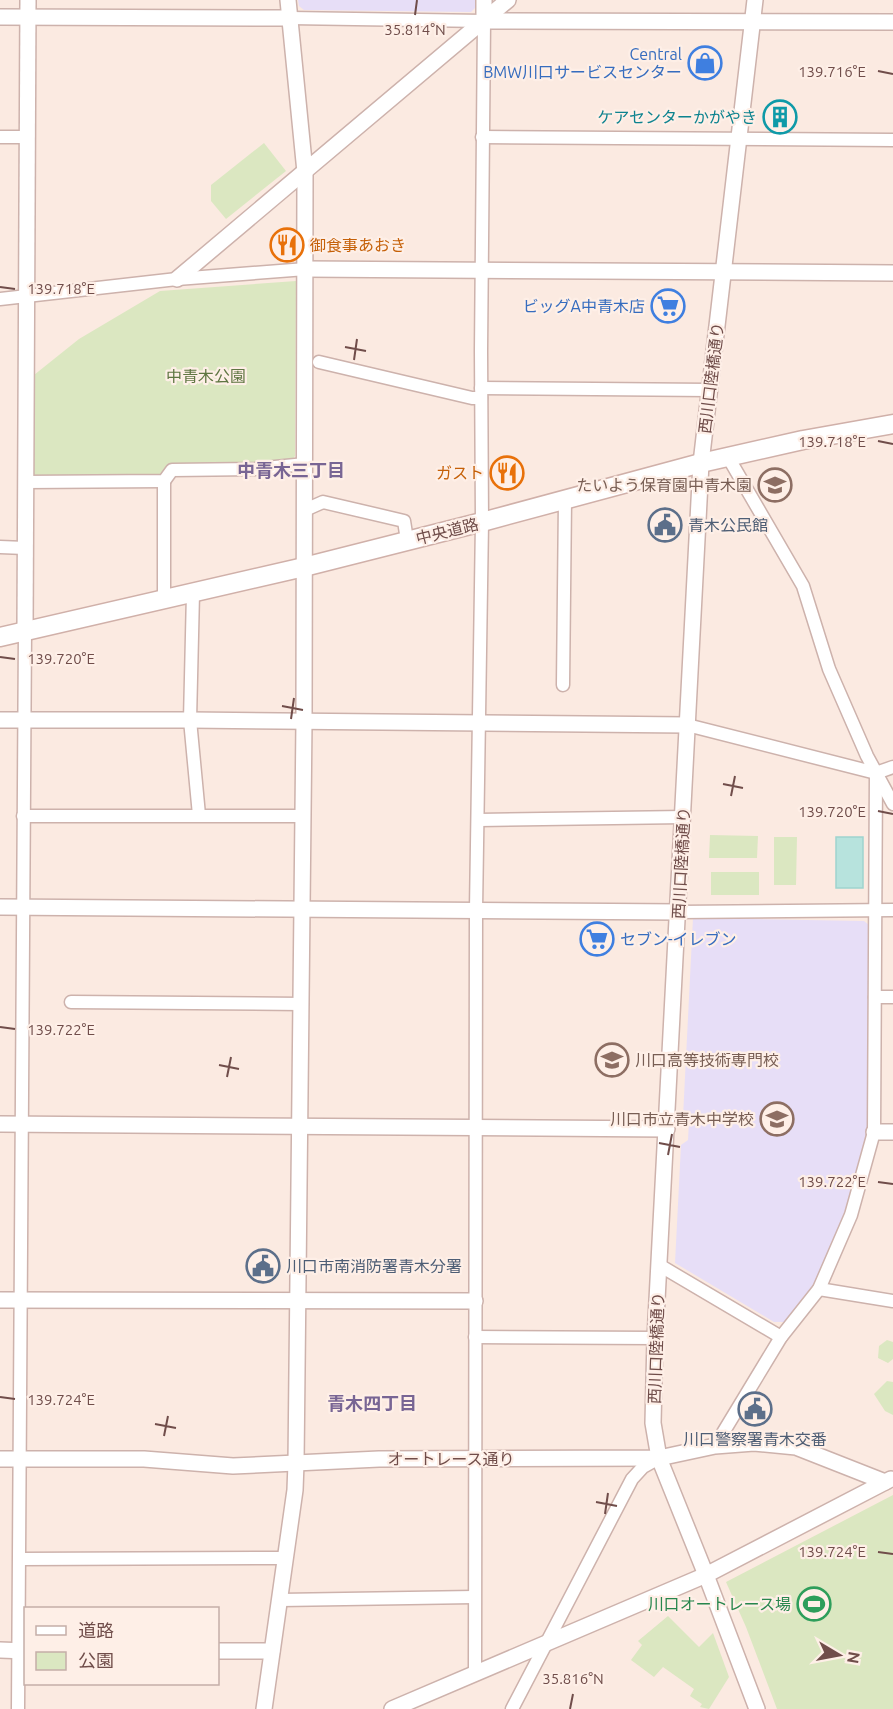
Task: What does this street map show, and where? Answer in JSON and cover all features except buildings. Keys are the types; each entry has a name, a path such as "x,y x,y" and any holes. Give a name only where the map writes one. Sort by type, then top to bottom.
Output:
{"main road":[{"name":"中央道路","path":"0,637 304,567 701,463 803,440 893,424"}],"street":[{"path":"18,1709 22,1651 20,1300 28,0"},
{"path":"264,1709 295,1490 296,1463 303,910 306,269 305,172 288,0"},
{"path":"475,1674 476,910 482,522 481,269 484,0"},
{"path":"177,279 508,0"},
{"name":"西川口陸橋通り","path":"755,0 701,463 655,1338 653,1424 659,1458 757,1709"},
{"path":"0,17 893,22"},
{"path":"482,136 893,140"},
{"path":"0,137 27,137"},
{"path":"0,299 177,279 306,269 893,273"},
{"path":"319,363 472,398 481,393 710,390"},
{"path":"728,457 803,586 829,669 876,773 893,804"},
{"path":"164,600 164,481 172,470 255,469 305,465"},
{"path":"25,482 164,481"},
{"path":"563,685 565,500"},
{"path":"305,510 323,502 404,521 407,540"},
{"path":"0,547 25,548"},
{"path":"193,593 190,720 199,815"},
{"path":"0,720 687,725 876,773 893,767"},
{"path":"715,1446 781,1337 819,1289 851,1215 874,1132 876,773"},
{"path":"23,816 303,816"},
{"path":"478,820 684,817"},
{"path":"0,907 679,912 893,910"},
{"path":"875,997 893,997"},
{"path":"71,1002 302,1004"},
{"path":"0,1124 667,1129"},
{"path":"874,1132 893,1132"},
{"path":"659,1265 781,1337"},
{"path":"819,1289 893,1301"},
{"path":"0,1300 475,1301"},
{"path":"475,1337 655,1338"},
{"name":"オートレース通り","path":"0,1459 144,1459 233,1466 379,1459 659,1458 715,1446 754,1443 796,1448 889,1480"},
{"path":"512,1709 632,1479 643,1467 659,1458"},
{"path":"392,1709 706,1575 889,1480"},
{"path":"20,1559 285,1558"},
{"path":"280,1600 474,1596"},
{"path":"0,1650 22,1651"},
{"path":"219,1651 272,1651"}],"shaded area":[{"path":"298,0 477,0 477,6 471,12 304,10 299,6"},
{"name":"川口市立青木中学校","path":"693,918 864,921 869,925 868,1128 843,1217 825,1261 813,1285 784,1322 774,1322 675,1263 681,1145 688,1140 689,1121 683,1117"}],"green space":[{"path":"264,143 286,171 226,219 211,201 211,185"},
{"name":"中青木公園","path":"296,281 295,456 291,461 168,465 158,476 38,477 31,473 34,375 79,339 160,291"},
{"path":"710,835 758,836 757,858 709,858"},
{"path":"774,837 797,837 796,885 774,885"},
{"path":"711,872 759,872 759,895 711,895"},
{"path":"887,1340 893,1342 893,1359 888,1363 878,1358 879,1346"},
{"path":"887,1381 893,1382 893,1415 885,1411 874,1394"},
{"name":"川口オートレース場","path":"893,1495 893,1709 777,1709 726,1582"},
{"path":"668,1616 699,1647 713,1633 729,1677 709,1709 700,1707 702,1704 690,1696 694,1689 663,1667 654,1677 631,1660 642,1645 638,1641"}],"water":[{"path":"836,837 863,837 863,888 836,888"}],"place":[{"name":"Central BMW川口サービスセンター","path":"705,63"},
{"name":"ケアセンターかがやき","path":"780,117"},
{"name":"御食事あおき","path":"287,245"},
{"name":"ビッグA中青木店","path":"668,306"},
{"name":"ガスト","path":"507,473"},
{"name":"たいよう保育園中青木園","path":"775,485"},
{"name":"青木公民館","path":"665,525"},
{"name":"セブン-イレブン","path":"597,939"},
{"name":"川口高等技術専門校","path":"612,1060"},
{"name":"川口市立青木中学校","path":"777,1119"},
{"name":"川口市南消防署青木分署","path":"263,1266"},
{"name":"川口警察署青木交番","path":"755,1409"},
{"name":"川口オートレース場","path":"814,1604"}],"district":[{"name":"中青木三丁目","path":"291,470"},
{"name":"青木四丁目","path":"372,1403"}]}
